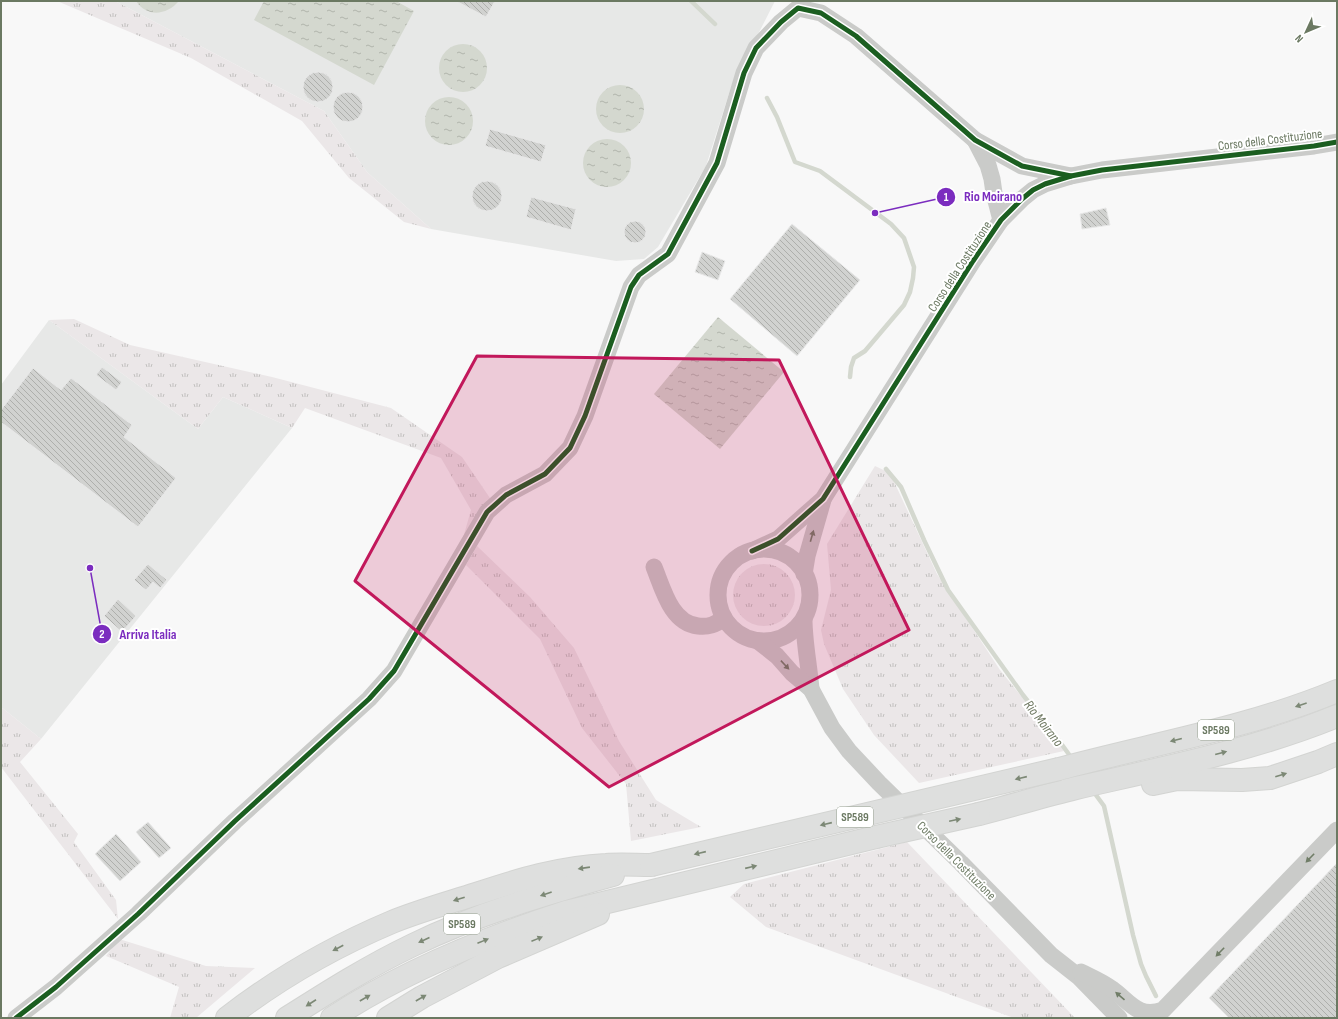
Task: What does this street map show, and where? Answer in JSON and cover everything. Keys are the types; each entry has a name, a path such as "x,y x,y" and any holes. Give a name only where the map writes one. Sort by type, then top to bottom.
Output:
{"main road":[{"name":"SP589","path":"287,1018 342,982 412,945 452,928 554,892 651,865 1044,773 1230,726 1282,711 1337,691"},
{"name":"SP589","path":"332,1018 386,986 419,969 518,927 566,912 876,837 979,814 1074,789 1190,762 1300,730 1337,716"},
{"path":"1101,783 1122,790 1134,789 1177,779 1242,780 1270,778 1337,754"},
{"path":"227,1018 281,981 317,960 352,941 393,922 522,879 561,871 605,865 651,865"},
{"path":"388,1018 422,997 498,957 572,926 645,892"}],"street":[{"path":"16,1018 56,987 138,914 241,816 369,699 394,671 487,512 506,495 545,474 570,448 585,416 631,287 639,275 668,254 717,163 744,73 756,48 781,22 798,8 821,13 856,36 975,140 1022,166 1071,176"},
{"path":"975,140 988,164 1001,220"},
{"name":"Corso della Costituzione","path":"823,500 973,261 1001,220 1033,190 1045,184 1071,176 1102,170 1314,146 1337,142"},
{"path":"804,619 795,629 784,637 771,641 758,641 744,637 733,630 724,618 719,605 718,592 721,578 728,566 739,556 778,539 823,500"},
{"path":"804,574 807,556 823,500"},
{"path":"752,551 767,549 782,553 795,562 804,574 809,588 809,604 804,619 804,640 811,689"},
{"path":"654,568 668,601 676,614 684,621 694,626 705,627 716,625 724,618"},
{"path":"758,641 777,656 792,673 811,689"},
{"name":"Corso della Costituzione","path":"811,689 832,728 849,751 879,783 962,863 1051,955 1079,977 1119,1018"},
{"path":"1051,955 1111,988 1134,1008 1145,1013 1154,1013 1163,1010 1337,830"},
{"path":"1051,955 1074,984 1106,1018"}],"highlighted area":[{"path":"477,356 779,360 909,630 609,787 355,581"}],"shaded area":[{"path":"115,1 775,1 731,87 706,166 658,247 644,259 616,261 431,229 367,172 324,111"},
{"path":"49,320 198,429 223,397 292,428 41,739 1,707 1,385"}],"green space":[{"path":"57,1 115,1 324,111 367,172 431,229 404,222 349,178 302,121 191,58"},
{"path":"74,319 130,345 272,377 391,408 462,457 492,501 461,545 471,510 441,458 305,408 292,428 223,397 198,429 49,320"},
{"path":"875,466 890,473 937,574 1000,670 1057,739 1064,751 919,783 874,735 843,689 824,644 821,630 831,590 827,544"},
{"path":"477,546 530,597 574,648 619,741 656,800 701,827 631,841 626,784 582,728 540,639 466,565"},
{"path":"764,564 776,566 786,573 793,583 795,595 793,607 786,617 776,624 764,626 752,624 742,617 735,607 733,595 735,583 742,573 752,566"},
{"path":"1,707 41,739 20,762 78,834 74,842 116,900 118,919 1,767"},
{"path":"907,842 1075,1018 1014,1018 766,927 730,897 744,884"},
{"path":"119,939 206,966 255,968 196,1018 170,1018 179,987 106,956"}],"water":[{"path":"136,1 179,1 169,9 157,13 146,10"},
{"path":"264,1 396,1 414,11 374,85 254,20"},
{"path":"463,44 472,46 480,51 485,59 487,68 485,77 480,85 472,90 463,92 454,90 446,85 441,77 439,68 441,59 446,51 454,46"},
{"path":"620,85 629,87 637,92 642,100 644,109 642,118 637,126 629,131 620,133 611,131 603,126 598,118 596,109 598,100 603,92 611,87"},
{"path":"449,97 458,99 466,104 471,112 473,121 471,130 466,138 458,143 449,145 440,143 432,138 427,130 425,121 427,112 432,104 440,99"},
{"path":"607,139 616,141 624,146 629,154 631,163 629,172 624,180 616,185 607,187 598,185 590,180 585,172 583,163 585,154 590,146 598,141"},
{"path":"718,317 784,372 720,449 654,394"}],"building":[{"path":"456,1 495,1 486,17"},
{"path":"318,72 329,76 333,87 329,98 318,102 307,98 303,87 307,76"},
{"path":"348,92 359,96 363,107 359,118 348,122 337,118 333,107 337,96"},
{"path":"490,129 546,145 541,162 485,146"},
{"path":"487,181 498,185 502,196 498,207 487,211 476,207 472,196 476,185"},
{"path":"531,197 576,209 571,230 526,217"},
{"path":"1106,208 1110,225 1082,229 1080,214"},
{"path":"635,221 643,224 646,232 643,240 635,243 627,240 624,232 627,224"},
{"path":"792,224 860,280 797,356 730,299"},
{"path":"702,252 725,261 718,280 695,272"},
{"path":"102,367 122,382 116,390 96,375"},
{"path":"33,368 61,390 71,378 132,425 124,437 176,478 138,527 1,422 1,410"},
{"path":"148,564 167,580 160,588 153,582 146,590 134,580"},
{"path":"118,599 136,616 122,632 104,616"},
{"path":"148,822 171,848 159,858 136,832"},
{"path":"116,834 141,862 120,881 95,854"},
{"path":"1337,863 1337,1018 1229,1018 1209,998"}],"waterway":[{"name":"Rio Moirano","path":"691,1 715,24"},
{"name":"Rio Moirano","path":"767,98 777,117 795,162 820,171 891,224 904,238 914,267 910,292 904,305 865,351 854,358 850,377"},
{"name":"Rio Moirano","path":"886,469 901,487 948,590 1023,695 1073,760"},
{"name":"Rio Moirano","path":"1093,791 1104,806 1133,935 1141,964 1156,996"}],"cycle path":[{"path":"16,1018 56,987 138,914 235,821 369,699 394,671 487,512 506,495 545,474 570,448 585,416 631,287 639,275 668,254 717,163 744,73 756,48 781,22 798,8 821,13 856,36 975,140 1022,166 1071,176"},
{"path":"752,551 778,539 823,499 973,261 1001,220 1033,190 1045,184 1071,176 1102,170 1314,146 1337,142"}],"place":[{"name":"Rio Moirano","path":"875,213"},
{"name":"Arriva Italia","path":"90,568"}]}
